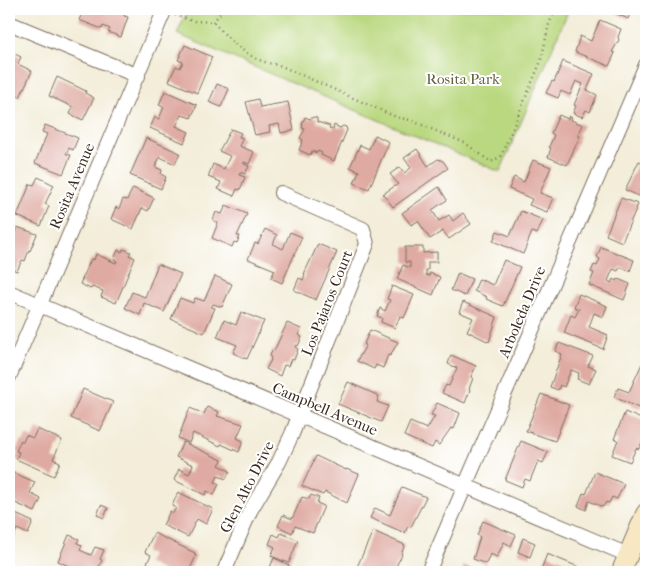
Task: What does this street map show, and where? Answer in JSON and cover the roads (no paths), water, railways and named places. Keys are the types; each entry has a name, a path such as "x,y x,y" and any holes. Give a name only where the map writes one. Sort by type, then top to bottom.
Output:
{"street":[{"name":"Rosita Avenue","path":"9,377 138,76 164,10"},
{"path":"9,23 138,76"},
{"name":"Arboleda Drive","path":"428,572 646,65"},
{"name":"Los Pajaros Court","path":"281,193 363,229 367,244 299,416"},
{"name":"Campbell Avenue","path":"9,292 628,555"},
{"name":"Glen Alto Drive","path":"224,572 250,511 279,462 299,416"},
{"path":"621,572 646,513"}],"park label":[{"name":"Rosita Park","path":"463,79"}]}
